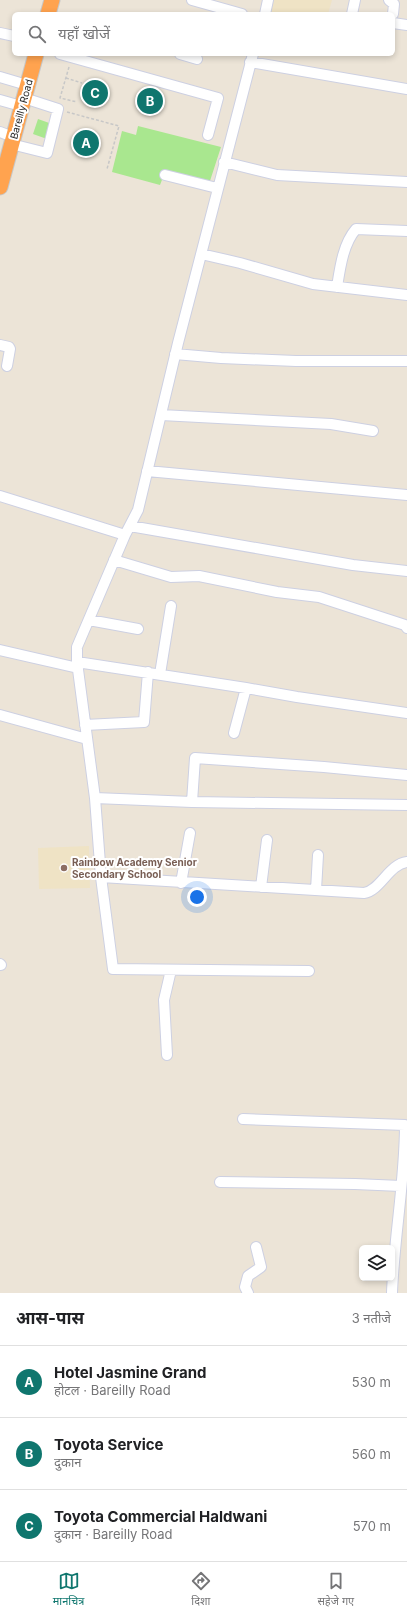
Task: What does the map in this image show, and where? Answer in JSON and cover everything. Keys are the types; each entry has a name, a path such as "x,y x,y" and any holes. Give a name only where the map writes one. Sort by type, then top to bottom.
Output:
{"highway":[{"path":"49,12 52,0"},
{"name":"Bareilly Road","path":"0,187 8,138 24,96 35,56"}],"street":[{"path":"192,0 235,12"},
{"path":"265,12 268,0"},
{"path":"352,12 355,0"},
{"path":"390,0 394,4 393,12"},
{"path":"395,23 407,25"},
{"path":"0,33 12,36"},
{"path":"66,56 218,98 208,134"},
{"path":"187,56 197,59"},
{"path":"309,971 113,969 101,877 95,798 85,725 77,647 114,560 138,510 217,188 252,58 407,89"},
{"path":"0,77 24,96 58,109 47,153 8,138"},
{"path":"0,100 24,96"},
{"path":"224,162 277,175 407,182"},
{"path":"165,175 217,188"},
{"path":"336,287 342,257 353,232 356,229 407,231"},
{"path":"201,254 240,263 313,284 407,295"},
{"path":"0,345 9,347 10,349 7,366"},
{"path":"176,354 221,358 296,361 407,361"},
{"path":"161,415 331,424 374,431"},
{"path":"147,471 407,495"},
{"path":"0,496 128,531 352,565 407,571"},
{"path":"114,560 171,577 199,576 277,592 320,597 405,625 407,628"},
{"path":"160,674 171,606"},
{"path":"89,620 138,629"},
{"path":"0,650 78,665 148,672 296,697 407,713"},
{"path":"85,725 144,722 148,672"},
{"path":"234,733 246,688"},
{"path":"0,716 87,739"},
{"path":"192,802 195,758 407,776"},
{"path":"95,798 192,802 407,805"},
{"path":"181,882 190,832"},
{"path":"261,887 267,840"},
{"path":"316,890 318,854"},
{"path":"101,877 368,892 397,866 407,862"},
{"path":"167,1055 164,1000 171,970"},
{"path":"243,1119 406,1121 406,1157 401,1186 403,1199 393,1268 392,1293"},
{"path":"220,1182 401,1186"},
{"path":"248,1293 245,1287 248,1276 261,1267 256,1247"}],"path":[{"path":"72,58 60,98 77,102"},
{"path":"66,78 82,83"},
{"path":"58,109 119,126 107,169"}],"shaded area":[{"path":"273,0 332,0 329,12 270,12"},
{"name":"Rainbow Academy Senior Secondary School","path":"89,846 90,888 39,889 38,848"}],"green space":[{"path":"38,119 52,124 47,139 33,134"},
{"path":"138,126 221,147 209,184 165,172 160,185 112,172 122,131 136,135"}],"place":[{"name":"Toyota Commercial Haldwani","path":"95,93"},
{"name":"Toyota Service","path":"150,101"},
{"name":"Hotel Jasmine Grand","path":"86,143"},
{"name":"Rainbow Academy Senior Secondary School","path":"64,868"}]}
